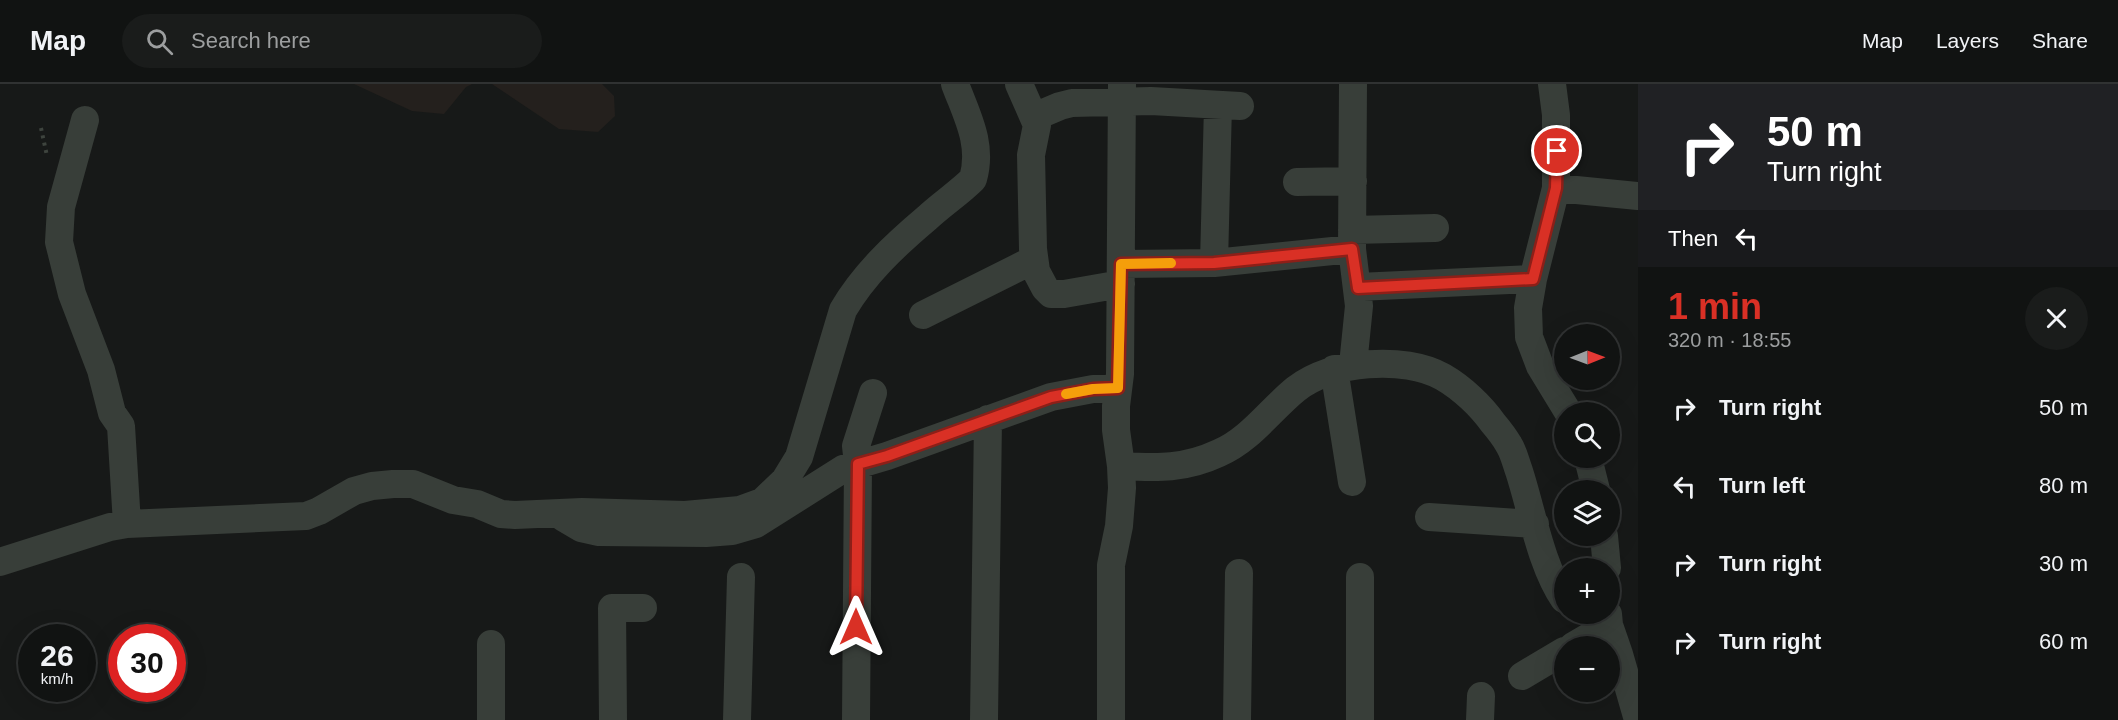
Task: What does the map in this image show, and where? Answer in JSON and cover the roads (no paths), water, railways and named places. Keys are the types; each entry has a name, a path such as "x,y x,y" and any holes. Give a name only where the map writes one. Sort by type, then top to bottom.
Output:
{"street":[{"path":"0,562 110,527 127,524 306,516 354,491 393,484 413,484 453,500 477,504 501,514 582,512 685,514 740,510 762,502 785,480 799,457 843,310 854,291 904,238 974,179 978,163 977,151 973,132 955,84"},
{"path":"1019,84 1037,124 1031,154 1033,260 1045,288 1052,294 1064,294 1121,274 1214,263 1352,239 1435,228"},
{"path":"1352,482 1343,367 1358,328 1358,288 1352,239 1353,84"},
{"path":"1552,84 1556,116 1556,188 1528,308 1529,337 1540,366 1562,402"},
{"path":"1034,117 1060,106 1122,93 1151,101 1229,105 1214,263"},
{"path":"1111,720 1111,565 1119,526 1121,466 1116,430 1116,406 1121,274 1122,93"},
{"path":"84,120 61,207 59,242 72,294 101,370 112,413 121,426 127,524"},
{"path":"1297,182 1353,181"},
{"path":"1556,188 1638,196"},
{"path":"923,315 1033,260"},
{"path":"1358,288 1533,279"},
{"path":"1121,466 1167,468 1221,453 1240,441 1297,388 1315,377 1343,367 1401,365 1425,369 1443,377 1462,391 1491,420 1510,446 1554,581"},
{"path":"557,514 581,528 598,532 706,533 732,531 756,524 843,469 887,456 1061,395 1093,389 1118,388"},
{"path":"856,720 858,464 856,446 873,393"},
{"path":"984,720 988,419"},
{"path":"1429,517 1535,524"},
{"path":"1237,720 1239,573"},
{"path":"737,720 741,577"},
{"path":"1360,577 1360,720"},
{"path":"613,720 612,608 643,609"},
{"path":"1586,636 1603,624"},
{"path":"1611,624 1629,651 1638,720"},
{"path":"491,644 491,720"},
{"path":"1522,676 1554,657"}]}
